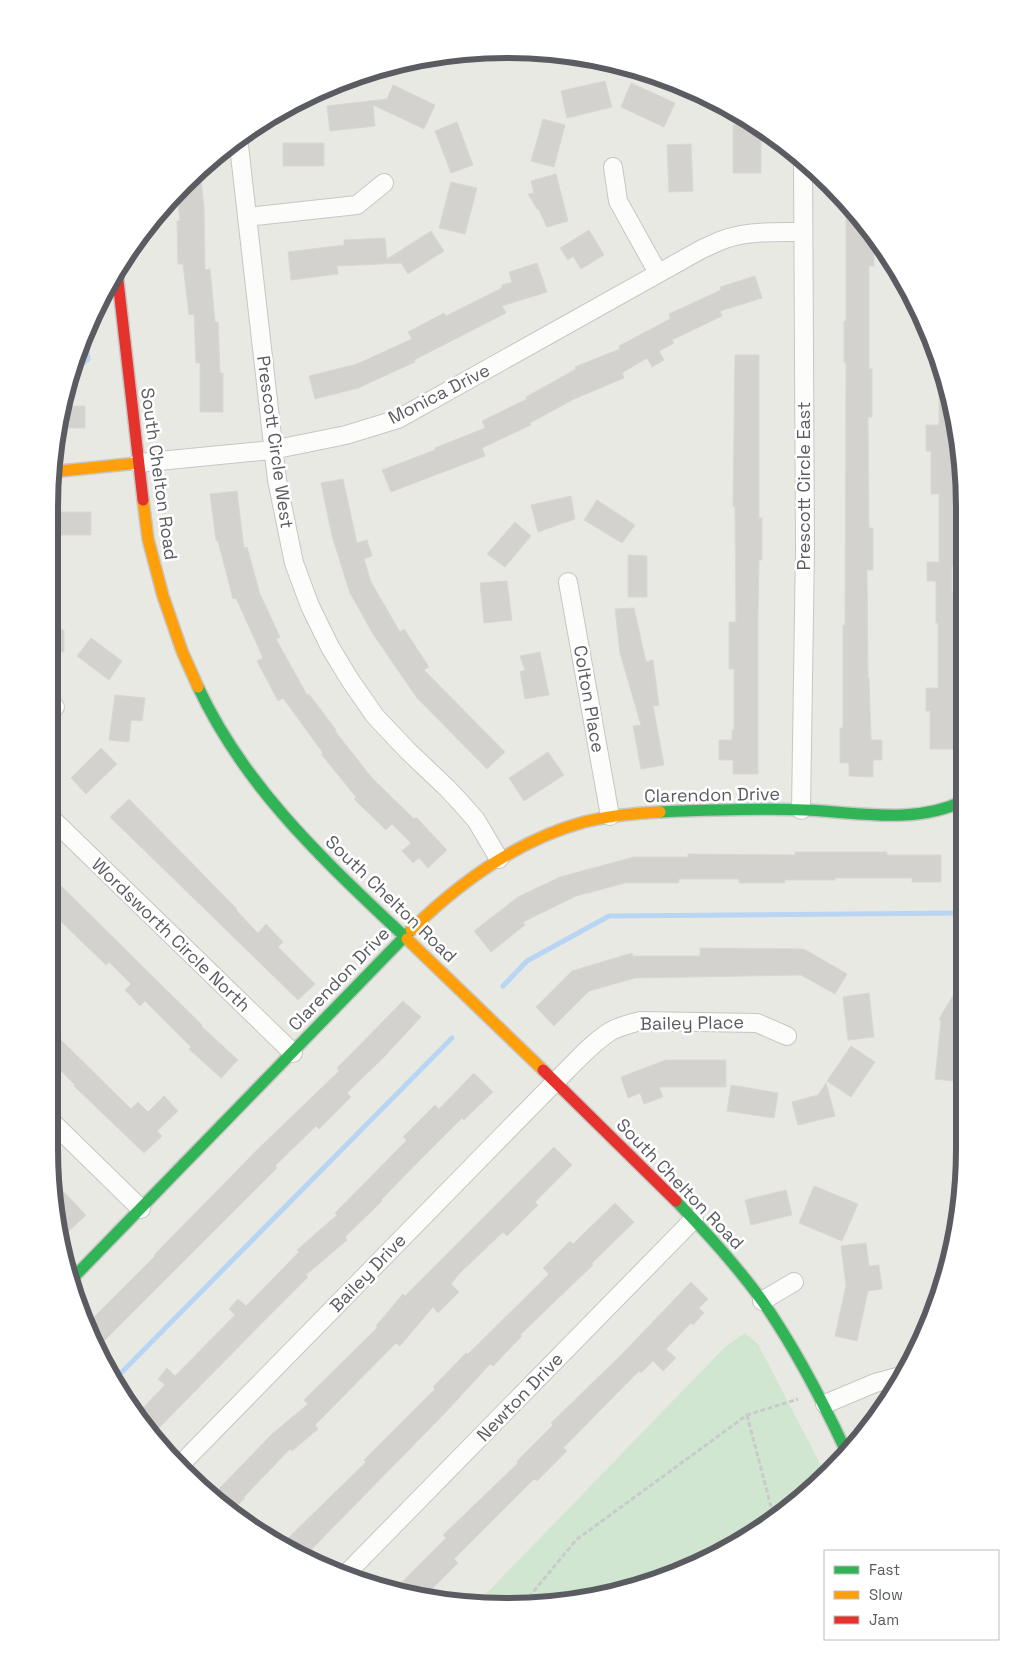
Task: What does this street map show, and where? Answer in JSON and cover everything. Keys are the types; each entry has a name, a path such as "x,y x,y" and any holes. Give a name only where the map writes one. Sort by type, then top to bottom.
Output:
{"main road":[{"name":"South Chelton Road","path":"117,283 148,539 158,582 176,637 214,718 236,755 259,787 298,833 694,1219 762,1301 808,1372 844,1445"},
{"name":"Monica Drive","path":"59,471 138,463"},
{"name":"Clarendon Drive","path":"76,1274 293,1053 404,936 446,898 499,859 558,831 610,816 661,812 801,810 909,814 936,812 956,805"}],"street":[{"name":"Prescott Circle West","path":"239,146 272,450 284,520 294,563 310,606 330,647 350,680 375,716 476,820 499,859"},
{"path":"613,167 618,201 658,273"},
{"name":"Prescott Circle East","path":"801,810 804,548 803,169"},
{"path":"247,217 357,205 384,183"},
{"name":"Monica Drive","path":"138,463 272,450 346,435 398,419 702,249 728,238 770,232 803,232"},
{"name":"Colton Place","path":"568,582 610,816"},
{"name":"Wordsworth Circle North","path":"58,825 293,1053"},
{"name":"Bailey Place","path":"555,1082 611,1031 640,1021 757,1022 787,1036"},
{"name":"Bailey Drive","path":"184,1461 555,1082"},
{"path":"58,1128 141,1209"},
{"name":"Newton Drive","path":"351,1569 694,1219"},
{"path":"762,1301 794,1282"},
{"path":"822,1398 893,1378"}],"path":[{"path":"529,1597 576,1540 747,1416 822,1398"},
{"path":"747,1416 772,1511"}],"green space":[{"path":"745,1333 758,1344 823,1468 781,1505 757,1522 706,1551 651,1574 595,1589 566,1594 536,1597 483,1597 725,1347"}],"building":[{"path":"605,81 612,107 567,118 561,91"},
{"path":"631,83 675,103 664,127 621,107"},
{"path":"393,85 435,105 424,129 373,105 375,126 330,131 327,106 387,99"},
{"path":"543,119 565,125 554,167 531,161"},
{"path":"457,122 473,165 451,173 435,131"},
{"path":"733,125 744,125 761,136 761,173 733,173"},
{"path":"283,143 324,143 324,166 283,166"},
{"path":"691,144 693,191 669,192 667,145"},
{"path":"556,174 568,221 547,227 538,208 528,194 534,193 531,181"},
{"path":"201,178 204,208 205,270 210,269 215,322 218,322 220,373 223,373 223,412 200,412 200,363 196,363 194,314 189,315 183,264 178,264 177,221 180,221 178,201"},
{"path":"451,182 477,188 465,234 439,228"},
{"path":"846,212 874,247 874,266 869,266 869,369 872,369 872,417 868,417 869,528 873,528 873,570 867,570 868,678 871,740 882,740 882,760 873,760 873,777 849,776 849,763 840,763 840,728 843,728 843,625 845,625 846,363 844,363 844,321 846,321"},
{"path":"589,230 604,255 581,269 573,256 568,260 560,248"},
{"path":"431,231 444,251 408,274 401,263 337,266 338,274 291,280 288,252 344,245 344,240 385,238 387,259"},
{"path":"537,263 547,292 502,306 506,313 414,360 415,362 358,388 315,399 309,376 357,364 412,339 408,332 444,313 446,316 502,288 502,285 512,282 509,272"},
{"path":"755,276 762,298 720,311 722,316 672,340 674,343 659,351 664,360 652,367 647,358 622,373 624,378 574,399 530,423 531,425 482,448 485,456 391,492 382,470 485,428 482,421 527,399 526,397 576,369 575,367 620,349 619,346 670,319 669,314 721,290 720,287"},
{"path":"735,355 759,355 759,518 762,518 762,560 759,560 758,774 733,774 733,760 719,760 719,740 732,740 732,730 734,730 734,669 729,669 729,622 736,622 735,506 733,506"},
{"path":"939,384 948,419 952,442 952,467 955,467 956,478 956,566 952,566 952,593 956,593 955,749 930,749 930,711 926,711 926,688 938,688 936,581 927,581 927,562 939,562 939,494 931,494 931,451 926,451 926,425 939,425"},
{"path":"69,406 85,406 85,428 64,428"},
{"path":"343,479 357,543 367,540 372,556 364,559 371,582 400,632 404,629 429,667 424,670 505,752 487,769 417,698 373,634 350,593 332,536 321,483"},
{"path":"237,491 244,548 247,547 260,594 280,637 276,639 307,695 309,694 372,778 414,819 416,817 447,850 428,868 419,858 413,863 402,851 411,843 392,824 386,830 354,799 356,797 321,754 323,753 283,698 278,701 257,661 263,658 236,598 233,599 218,541 216,541 210,494"},
{"path":"571,496 575,519 538,532 531,505"},
{"path":"597,500 635,525 622,543 584,520"},
{"path":"58,512 91,512 91,535 58,535"},
{"path":"515,522 531,536 505,567 487,554"},
{"path":"628,555 647,556 647,597 628,597"},
{"path":"507,581 512,620 484,623 480,583"},
{"path":"634,608 646,662 653,660 659,705 653,706 664,765 641,769 633,726 641,725 620,653 615,609"},
{"path":"58,630 64,630 64,652 58,652"},
{"path":"91,638 122,661 109,680 77,656"},
{"path":"540,652 549,695 525,699 520,672 525,670 520,656"},
{"path":"115,695 145,698 142,721 131,720 129,742 109,740"},
{"path":"101,748 117,764 86,794 71,778"},
{"path":"548,752 564,775 524,801 509,778"},
{"path":"129,799 237,909 258,933 266,924 283,942 278,947 315,984 298,1000 110,817"},
{"path":"795,852 887,852 887,855 941,855 941,882 912,882 912,878 835,878 835,880 785,880 785,883 739,883 739,879 679,879 679,883 625,883 576,896 523,922 525,925 491,952 474,931 518,897 560,877 634,857 688,857 688,854 795,855"},
{"path":"58,883 201,1026 238,1060 221,1078 189,1049 191,1047 145,1001 140,1006 125,990 131,984 109,962 106,965 58,919"},
{"path":"700,948 804,949 847,974 835,994 801,975 635,978 589,991 554,1026 536,1007 572,971 632,953 633,956 700,956"},
{"path":"956,990 956,1081 935,1079 941,1021 939,1019"},
{"path":"869,993 874,1037 848,1040 843,997"},
{"path":"403,1001 421,1017 347,1093 351,1097 319,1129 316,1126 275,1166 277,1168 102,1343 92,1319 258,1149 339,1071 337,1068"},
{"path":"58,1037 131,1109 138,1102 148,1112 164,1096 178,1111 157,1131 162,1136 144,1153 58,1068"},
{"path":"851,1046 875,1062 851,1097 827,1081"},
{"path":"666,1060 726,1060 726,1087 659,1087 663,1097 644,1104 640,1093 628,1098 621,1077"},
{"path":"474,1073 493,1092 464,1120 462,1118 417,1163 345,1237 347,1240 306,1275 308,1277 157,1430 141,1410 165,1385 158,1379 167,1368 175,1376 235,1315 229,1309 238,1299 246,1306 299,1252 297,1250 337,1215 335,1213 407,1140 403,1137 435,1105 439,1109"},
{"path":"826,1083 835,1116 798,1125 792,1102 818,1095"},
{"path":"731,1085 778,1093 774,1118 727,1111"},
{"path":"554,1147 572,1165 535,1202 538,1205 507,1236 503,1232 459,1274 451,1284 459,1292 438,1313 433,1307 400,1346 396,1343 315,1425 318,1429 292,1451 290,1449 236,1507 217,1491 272,1434 308,1404 304,1400 378,1327 376,1326 403,1294 405,1296"},
{"path":"814,1186 858,1204 842,1241 799,1223"},
{"path":"59,1187 86,1215 68,1232 65,1228"},
{"path":"786,1190 792,1215 751,1225 745,1200"},
{"path":"615,1203 634,1222 592,1263 593,1265 520,1335 522,1336 493,1366 490,1364 447,1411 309,1552 287,1539 366,1462 364,1460 435,1389 433,1387 466,1353 468,1354 549,1274 543,1268 570,1241 573,1244"},
{"path":"866,1243 869,1266 879,1265 882,1289 868,1291 857,1341 835,1336 846,1286 841,1246"},
{"path":"691,1282 708,1299 699,1308 704,1313 693,1325 691,1323 666,1349 676,1358 663,1371 653,1361 641,1373 639,1371 563,1448 567,1451 537,1481 534,1479 454,1559 458,1563 430,1591 400,1584 446,1538 443,1535 518,1463 517,1461 553,1425 551,1423 622,1354"}],"waterway":[{"path":"81,364 88,359 87,349"},
{"path":"503,986 527,961 609,916 956,913"},
{"path":"119,1375 452,1038"}],"traffic: fast":[{"path":"198,687 218,724 264,792 318,852 407,939"},
{"path":"660,812 769,809 905,815 925,813 956,804"},
{"path":"76,1275 411,930"},
{"path":"676,1201 721,1250 763,1302 807,1374 843,1446"}],"traffic: slow":[{"path":"59,471 138,463"},
{"path":"143,500 148,539 163,596 182,651 198,687"},
{"path":"411,930 469,880 491,865 536,840 584,822 622,815 660,812"},
{"path":"407,939 543,1070"}],"traffic: jam":[{"path":"118,282 143,500"},
{"path":"543,1070 676,1201"}]}
